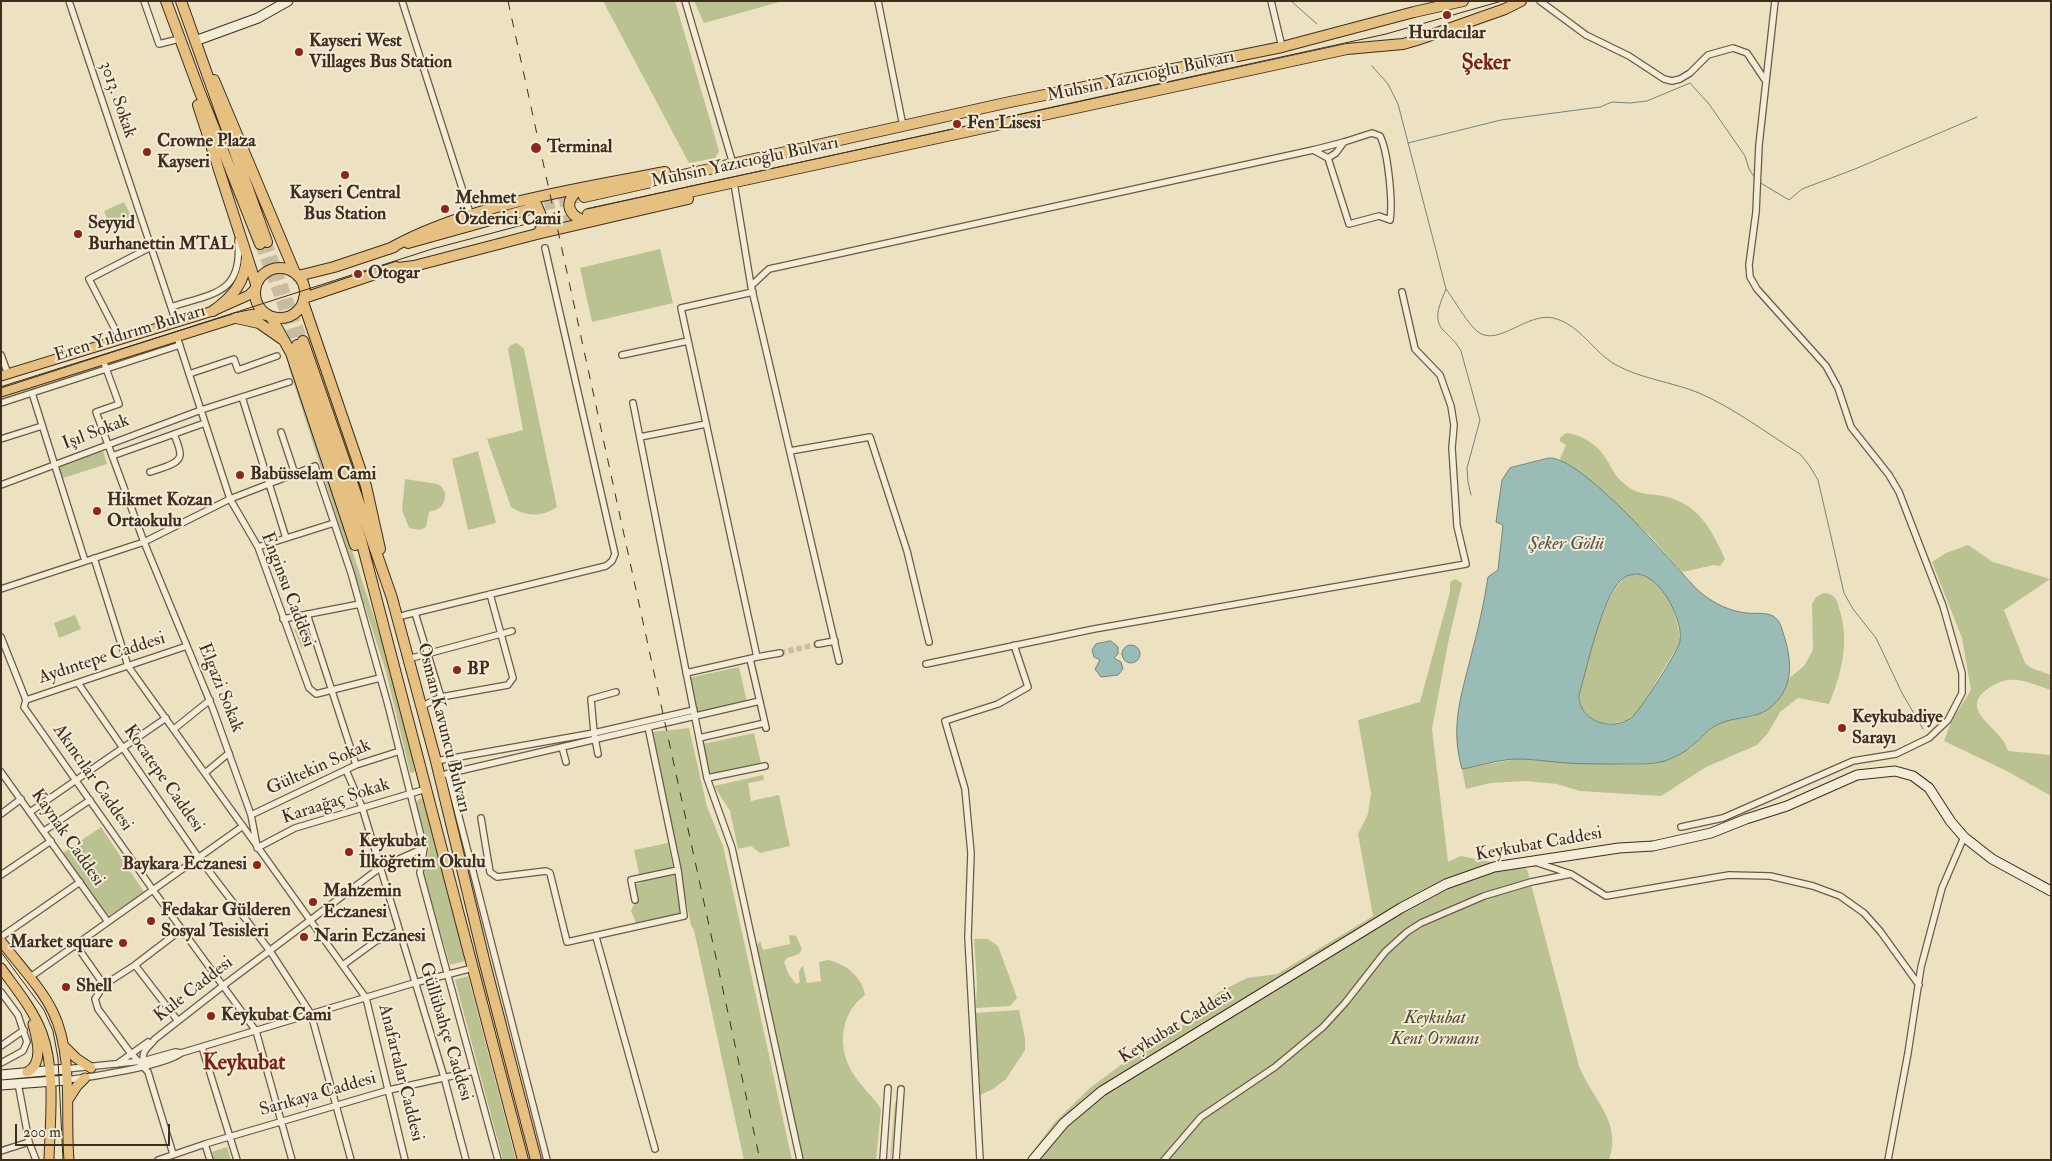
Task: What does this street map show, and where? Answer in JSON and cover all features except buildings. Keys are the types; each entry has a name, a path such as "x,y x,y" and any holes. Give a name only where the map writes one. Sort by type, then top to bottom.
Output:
{"highway":[{"path":"166,1 179,39 263,243 181,1"},
{"name":"Muhsin Yazıcıoğlu Bulvarı","path":"529,205 695,166 733,164 1020,100 1282,47 1463,1"},
{"name":"Muhsin Yazıcıoğlu Bulvarı","path":"536,231 588,218 681,201 734,182 1347,49 1403,44 1505,9 1521,1"},
{"path":"179,39 188,77 247,254 255,286 257,305 296,344"},
{"path":"195,41 219,92 297,275 305,289 304,300 366,486 392,598"},
{"path":"582,193 571,195 570,210 579,220 588,218"},
{"path":"255,286 264,273 273,269 282,268 297,275 334,267 529,205"},
{"path":"270,316 282,318 291,316 298,310 304,300 438,254 536,231 542,229 543,222 538,206 529,205 471,216 412,235 389,249"},
{"path":"213,311 239,287 244,274 247,254"},
{"path":"236,318 264,326 296,344"},
{"name":"Osman Kavuncu Bulvarı","path":"296,344 392,598 436,761 444,775 485,964 536,1160"},
{"name":"Osman Kavuncu Bulvarı","path":"296,344 356,548 378,602 522,1160"}],"main road":[{"name":"Eren Yıldırım Bulvarı","path":"5,375 213,311 250,295 255,286"},
{"name":"Eren Yıldırım Bulvarı","path":"1,392 105,364 179,341 253,313 270,316"},
{"path":"1,942 53,1011 60,1027 67,1080 69,1160"},
{"path":"3,975 29,1006 46,1044 50,1080 49,1160"},
{"path":"27,1072 34,1068 37,1061 36,1038 29,1006"},
{"path":"63,1045 76,1058 91,1068"},
{"path":"68,1102 74,1090 85,1078"}],"street":[{"name":"3013. Sokak","path":"69,1 176,322"},
{"path":"144,1 159,44 179,39"},
{"path":"195,41 258,18 288,1"},
{"path":"402,1 471,216"},
{"path":"685,1 733,164"},
{"path":"878,1 903,126"},
{"path":"1271,1 1282,47"},
{"path":"1540,1 1586,35 1629,56 1664,79 1672,81 1680,79 1693,71 1708,55 1733,48 1747,53 1765,81"},
{"path":"1681,827 1723,818 1853,761 1896,754 1929,738 1948,720 1963,689 1962,673 1949,622 1899,492 1884,467 1851,427 1838,388 1826,366 1761,294 1750,277 1749,265 1756,212 1765,81 1775,1"},
{"path":"699,738 765,726 754,658 680,308 752,289 768,269 1314,150 1372,133 1381,138 1384,148 1391,196 1390,220 1379,216 1349,224 1328,158 1314,150"},
{"path":"1328,158 1336,153 1344,142"},
{"path":"734,182 752,289 839,661"},
{"path":"171,307 216,293 233,279 239,261 236,218"},
{"path":"120,340 89,279 151,247"},
{"path":"397,617 606,566 614,556 546,248"},
{"path":"926,664 1094,629 1466,564 1456,526 1452,448 1454,425 1451,406 1440,375 1415,349 1402,292"},
{"name":"Enginsu Caddesi","path":"179,341 230,499 258,547 309,688 316,694 333,690"},
{"path":"622,355 688,341"},
{"path":"190,374 234,359 238,370 277,356"},
{"path":"2,359 5,375"},
{"path":"1,403 32,393 105,364"},
{"name":"Elgazi Sokak","path":"105,364 119,404 96,412 144,542 210,700 251,815 257,848"},
{"name":"Işıl Sokak","path":"1,485 201,410 289,382"},
{"path":"32,393 85,562"},
{"path":"242,397 286,538"},
{"path":"633,403 699,738 708,778 732,848 800,1160"},
{"path":"112,456 206,423"},
{"path":"640,437 706,424"},
{"path":"1,439 42,426"},
{"path":"281,432 295,474"},
{"path":"150,472 176,462 179,458 180,454 174,434"},
{"path":"790,451 870,437 907,551 929,642"},
{"path":"1,588 144,542 230,499 315,466 360,604 400,751 424,848 420,873 498,1160"},
{"path":"258,547 334,522"},
{"name":"Anafartalar Caddesi","path":"94,558 128,666 366,998 406,1160"},
{"path":"422,706 441,697 511,683 513,678 490,594"},
{"path":"283,619 360,604"},
{"path":"414,613 441,697"},
{"path":"307,614 356,765"},
{"path":"408,659 512,631"},
{"path":"2,640 26,700"},
{"path":"818,644 835,641"},
{"path":"980,1160 968,937 971,853 965,789 945,721 998,704 1028,687 1014,645"},
{"name":"Aydıntepe Caddesi","path":"26,700 187,646"},
{"path":"686,670 686,672 780,653"},
{"path":"333,690 380,678"},
{"name":"Kocatepe Caddesi","path":"78,682 199,858 270,951 311,1014 351,1160"},
{"path":"598,754 594,736 591,699 616,692"},
{"name":"Akıncılar Caddesi","path":"26,700 24,707 153,890 256,1031 292,1160"},
{"path":"174,729 210,700"},
{"path":"547,1160 444,775 562,747 594,736 694,713 760,701"},
{"path":"436,761 648,727 694,713"},
{"path":"30,812 166,718"},
{"path":"481,818 492,874 496,877 549,872 566,942 569,943 684,916 678,870 648,727"},
{"path":"562,747 566,762"},
{"name":"Gültekin Sokak","path":"251,815 356,765 400,751"},
{"path":"205,773 229,753"},
{"path":"708,778 764,766"},
{"name":"Güllübahçe Caddesi","path":"346,770 362,807 381,867 414,983 444,1077 466,1160"},
{"name":"Keykubat Caddesi","path":"1033,1160 1064,1123 1102,1091 1271,989 1374,924 1457,879 1494,867 1619,848 1653,846 1711,833 1787,806 1857,775 1895,771 1913,776 1929,788 1951,822 1964,837 1992,859 2051,891"},
{"name":"Kaynak Caddesi","path":"1,772 108,922"},
{"name":"Karaağaç Sokak","path":"257,848 295,828 426,789"},
{"path":"1,814 21,799"},
{"path":"44,832 90,800"},
{"path":"29,978 243,826"},
{"path":"1888,1160 1921,967 1942,888 1964,837"},
{"path":"1,875 51,841"},
{"name":"Kule Caddesi","path":"141,1063 143,1052 155,1039 224,985 381,867 424,848"},
{"path":"1530,861 1571,874 1606,896 1728,875 1770,876 1814,886 1840,896 1864,913 1880,931 1919,985"},
{"path":"635,900 631,880 678,870"},
{"path":"1164,1160 1201,1117 1275,1066 1322,1027 1345,1003 1385,952 1407,932 1428,919 1484,896 1531,882 1571,874"},
{"path":"1,936 80,882"},
{"path":"173,1154 152,1079 98,1009 95,1000 104,985 136,965 182,928"},
{"path":"342,965 376,942 399,931"},
{"path":"596,936 655,1149"},
{"path":"76,945 104,985"},
{"path":"136,965 178,1021"},
{"path":"1,1084 85,1078 176,1056 414,983 474,968"},
{"path":"1,992 14,1009 24,1030 27,1042 26,1047 1,1063"},
{"path":"1,1046 24,1030"},
{"name":"Kule Caddesi","path":"116,1064 155,1039"},
{"path":"202,1047 237,1160"},
{"path":"1,1075 49,1069 91,1068 141,1063"},
{"name":"Sarıkaya Caddesi","path":"158,1160 205,1144 389,1090 474,1071"},
{"path":"18,1083 29,1142 36,1160"},
{"path":"883,1160 888,1088"},
{"path":"896,1160 901,1089"},
{"path":"1,1151 29,1142"},
{"path":"205,1144 210,1160"}],"green space":[{"path":"603,1 675,1 719,151 715,158 689,163"},
{"path":"694,1 783,1 704,23"},
{"path":"124,202 131,216 110,225 104,211"},
{"path":"660,249 673,303 592,322 580,268"},
{"path":"517,343 524,349 557,507 540,514 522,513 511,507 487,439 523,430 508,349 511,345"},
{"path":"291,364 393,675 415,771 412,773 410,772 386,672 288,365"},
{"path":"1566,433 1582,438 1597,447 1619,479 1631,489 1640,493 1663,496 1675,500 1695,511 1709,528 1725,559 1720,566 1714,565 1682,572 1651,537 1619,507 1560,459 1566,445 1560,441 1560,438"},
{"path":"103,451 107,464 60,479 56,466"},
{"path":"478,451 496,523 468,530 452,459"},
{"path":"405,479 437,484 441,486 445,493 443,503 436,510 429,512 426,527 420,530 409,528 402,510"},
{"path":"1968,545 1993,562 2050,579 2004,610 2025,663 2031,668 2051,675 2051,690 2021,680 2007,680 1992,686 1981,695 1977,703 1978,711 2005,743 2008,751 2051,755 2051,796 2007,771 1944,741 1951,722 1971,690 1962,638 1932,562 1946,553"},
{"path":"1630,575 1642,575 1652,579 1660,587 1672,608 1680,642 1638,712 1627,720 1601,723 1587,715 1582,708 1579,695 1605,610 1612,594 1621,582"},
{"name":"Keykubat Kent Ormanı","path":"1455,579 1462,583 1448,643 1432,729 1448,862 1461,856 1527,869 1579,1066 1609,1122 1612,1146 1609,1160 1026,1160 1055,1122 1090,1088 1134,1055 1181,1026 1219,992 1247,978 1277,974 1373,916 1358,834 1368,814 1371,793 1358,720 1420,702 1450,592 1450,582"},
{"path":"1824,593 1830,594 1836,600 1844,632 1841,668 1829,704 1798,698 1780,712 1768,733 1757,745 1706,767 1661,796 1580,791 1557,784 1526,781 1490,783 1466,789 1462,769 1517,759 1633,765 1650,764 1666,760 1691,748 1708,730 1718,724 1729,720 1753,717 1768,709 1776,702 1787,680 1804,666 1813,650 1812,604 1816,597"},
{"path":"75,615 81,629 59,638 54,623"},
{"path":"308,623 316,643 302,649 294,629"},
{"path":"739,667 747,702 696,714 688,678"},
{"path":"689,728 707,807 723,846 792,1160 744,1160 694,930 691,925 652,732"},
{"path":"754,733 761,763 710,774 703,744"},
{"path":"763,775 764,780 748,783 751,801 779,795 790,846 760,853 751,846 738,849 730,811 714,786"},
{"path":"423,798 465,961 450,965 424,875 429,848 416,803 419,799"},
{"path":"101,827 144,892 107,917 63,853"},
{"path":"668,843 683,917 641,925 636,923 631,911 636,899 633,885 641,883 634,850"},
{"path":"789,935 796,936 802,949 799,954 787,958 784,962 789,975 796,984 800,982 799,971 803,966 807,983 821,981 819,962 828,960 841,964 852,972 863,988 865,995 856,1003 846,1022 843,1044 845,1055 854,1075 881,1109 876,1160 803,1160 756,947 760,941 763,950 790,944"},
{"path":"974,939 988,939 998,946 1017,998 1010,1006 976,1008 977,984"},
{"path":"468,976 516,1160 503,1160 455,980"},
{"path":"1019,1010 1025,1038 1025,1050 1006,1079 993,1089 980,1095 975,1013"},
{"path":"895,1102 897,1102 890,1160"},
{"path":"227,1147 231,1160 214,1160 212,1152"}],"water":[{"name":"Şeker Gölü","path":"1549,458 1563,462 1581,473 1602,490 1703,594 1731,610 1767,614 1776,618 1785,639 1790,666 1787,683 1780,698 1767,710 1753,716 1724,722 1713,727 1684,752 1665,761 1642,764 1587,764 1511,759 1462,769 1457,739 1458,712 1481,617 1488,577 1498,570 1503,525 1496,522 1502,480 1510,468","holes":["1631,575 1643,575 1655,583 1667,597 1679,624 1680,641 1658,681 1631,718 1614,724 1597,722 1584,712 1580,704 1579,695 1601,617 1613,590 1620,581"]},
{"path":"1111,641 1118,647 1118,654 1114,658 1121,662 1123,669 1118,675 1101,677 1095,669 1100,660 1094,657 1092,650 1096,644"},
{"path":"1131,645 1137,648 1140,654 1137,660 1131,663 1125,660 1122,654 1125,648"}],"waterway":[{"path":"1291,1 1317,24"},
{"path":"1372,66 1388,84 1398,104 1446,289 1438,310 1438,320 1443,330 1461,351 1480,420 1467,468 1471,495"},
{"path":"1408,143 1501,120 1600,107 1612,102 1630,103 1647,101 1690,83 1709,104 1745,156 1749,169 1755,178"},
{"path":"1759,182 1789,200 1802,189 1855,169 1977,117"},
{"path":"1446,289 1465,318 1478,332 1486,335 1504,333 1543,317 1563,321 1579,332 1600,353 1616,365 1636,374 1689,389 1712,399 1800,454 1818,480 1844,593 1853,609 1876,638 1902,693 1923,729"}],"tunnel":[{"path":"530,209 578,198"},
{"path":"535,228 583,216"},
{"path":"267,242 303,341"},
{"path":"260,244 297,345"},
{"path":"780,653 818,644"}],"tram line":[{"path":"587,209 1386,34 1502,1"},
{"path":"1,388 432,249 534,222"},
{"path":"1,952 44,1010 53,1031 58,1058 63,1160"}],"railway":[{"path":"508,1 760,1160"}],"place":[{"name":"Hurdacılar","path":"1447,15"},
{"name":"Kayseri West Villages Bus Station","path":"299,52"},
{"name":"Fen Lisesi","path":"957,124"},
{"name":"Terminal","path":"536,148"},
{"name":"Crowne Plaza Kayseri","path":"147,152"},
{"name":"Kayseri Central Bus Station","path":"345,175"},
{"name":"Mehmet Özderici Cami","path":"445,209"},
{"name":"Seyyid Burhanettin MTAL","path":"78,234"},
{"name":"Otogar","path":"358,274"},
{"name":"Babüsselam Cami","path":"240,475"},
{"name":"Hikmet Kozan Ortaokulu","path":"97,511"},
{"name":"BP","path":"457,670"},
{"name":"Keykubadiye Sarayı","path":"1842,728"},
{"name":"Keykubat İlköğretim Okulu","path":"349,852"},
{"name":"Baykara Eczanesi","path":"257,865"},
{"name":"Mahzemin Eczanesi","path":"313,902"},
{"name":"Fedakar Gülderen Sosyal Tesisleri","path":"151,921"},
{"name":"Narin Eczanesi","path":"304,937"},
{"name":"Market square","path":"123,943"},
{"name":"Shell","path":"66,987"},
{"name":"Keykubat Cami","path":"211,1016"}],"district":[{"name":"Şeker","path":"1486,64"},
{"name":"Keykubat","path":"244,1064"}]}
